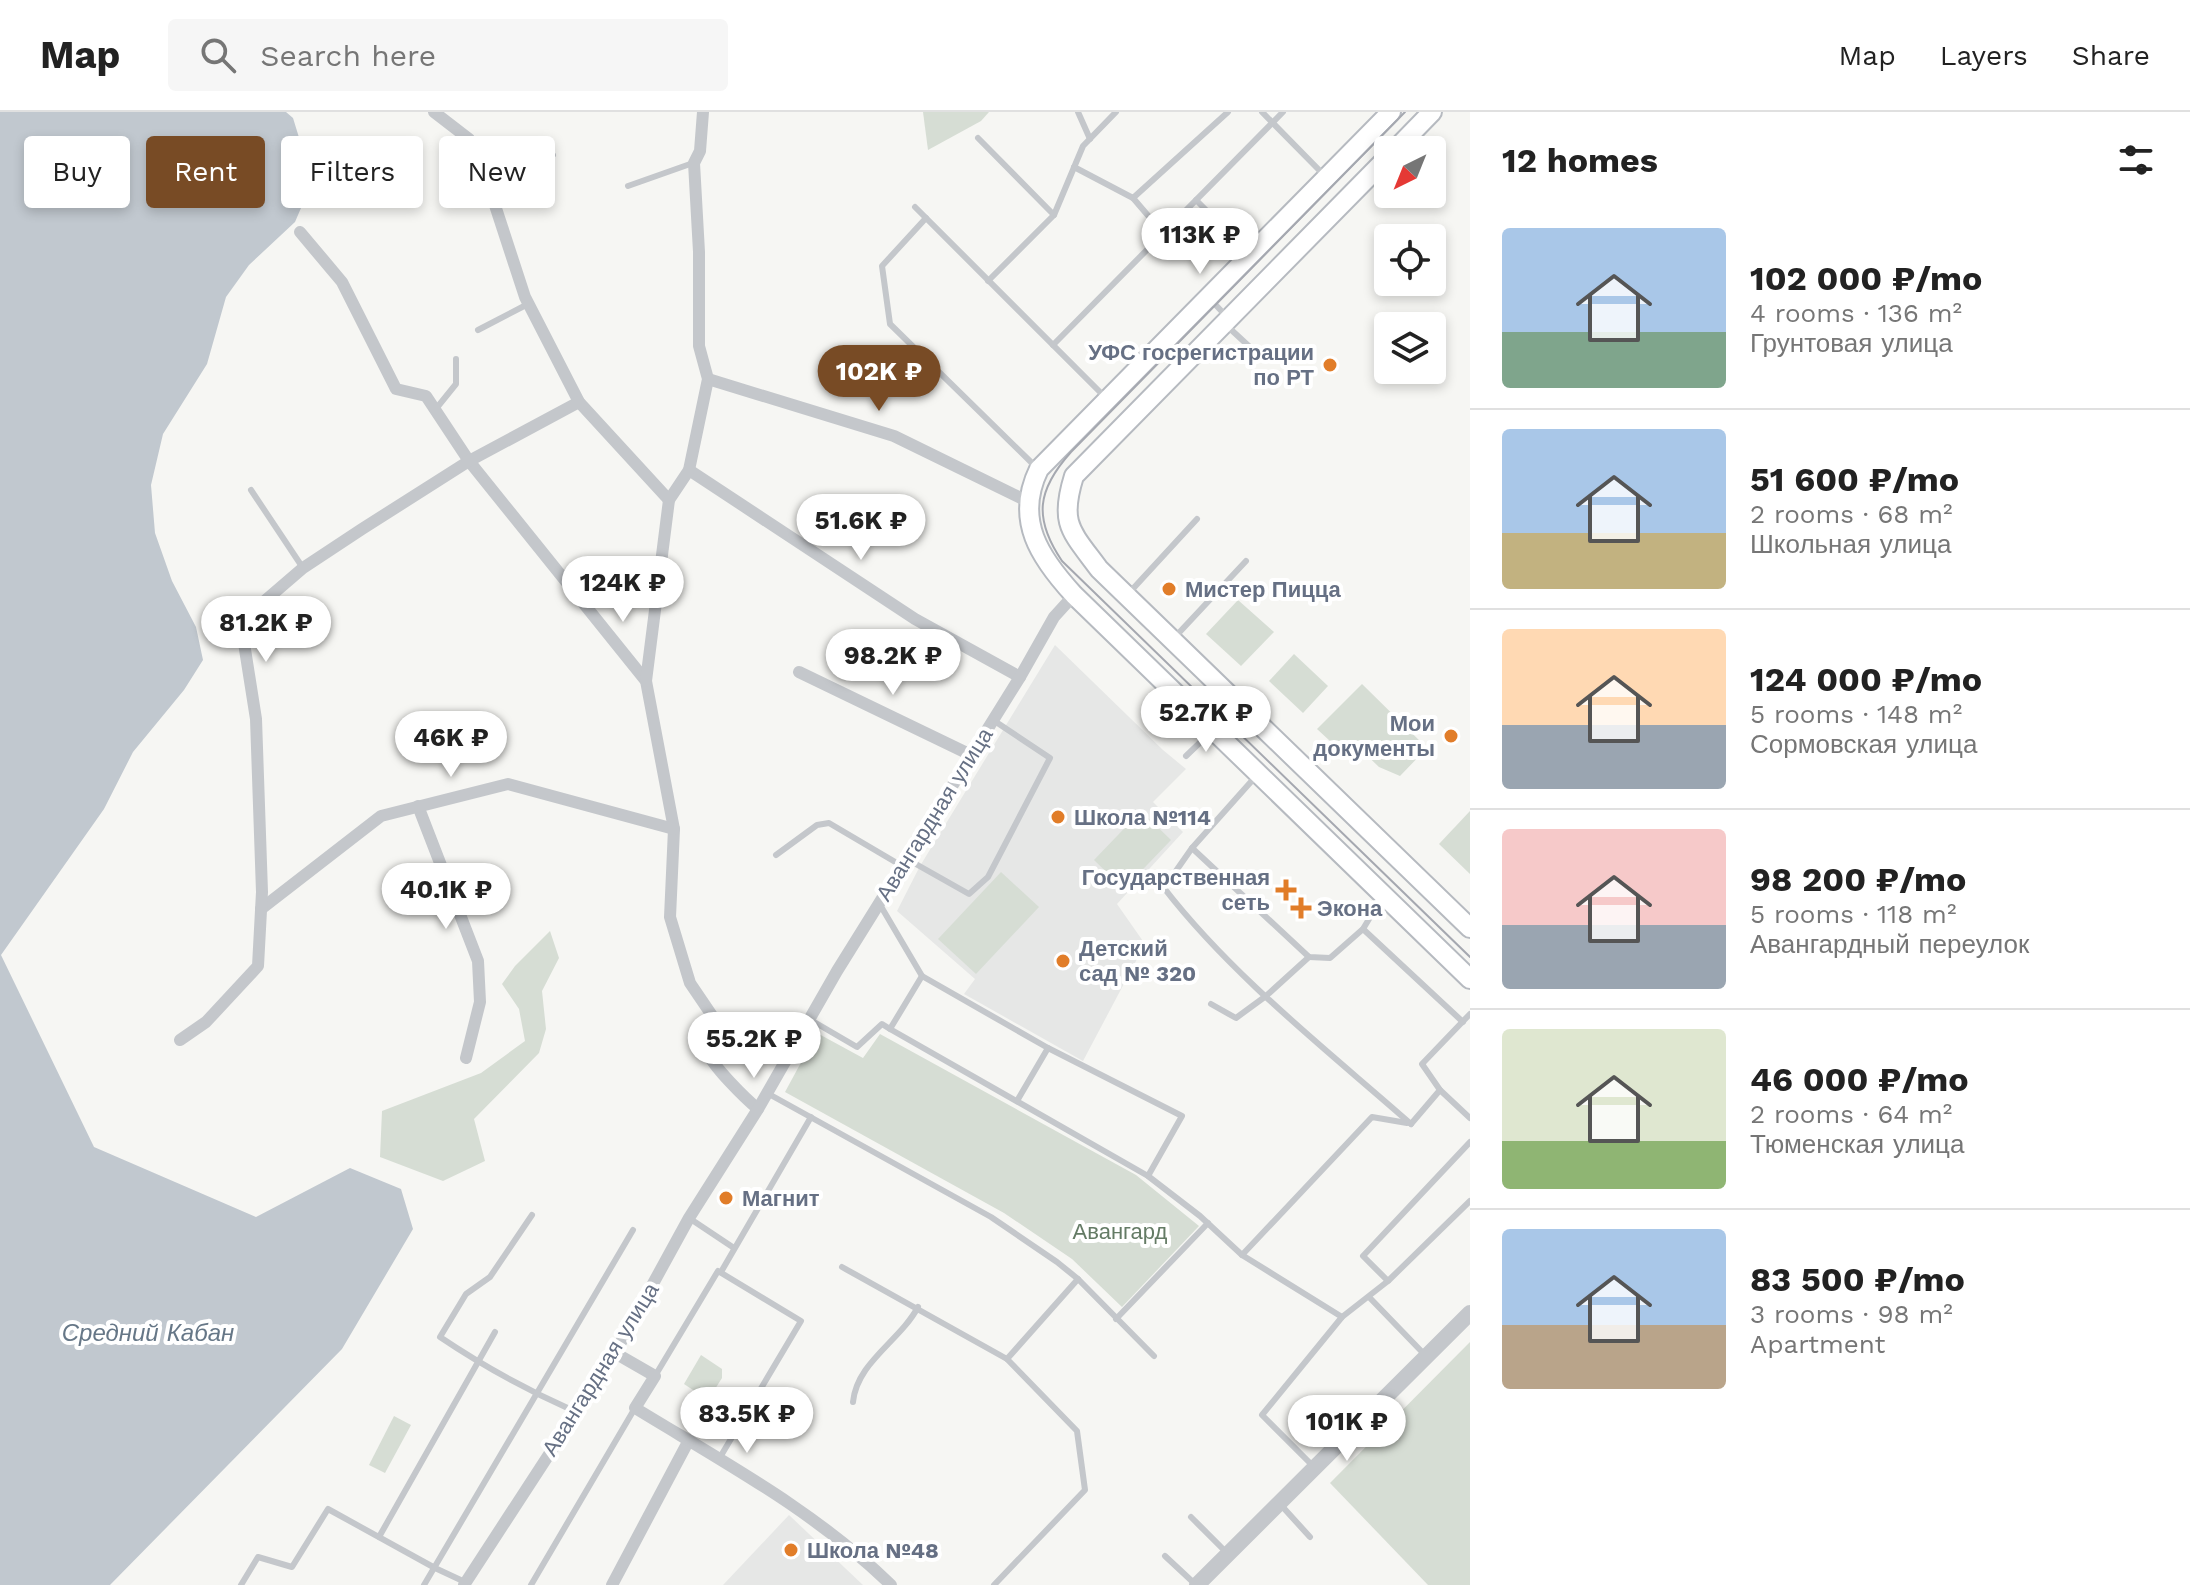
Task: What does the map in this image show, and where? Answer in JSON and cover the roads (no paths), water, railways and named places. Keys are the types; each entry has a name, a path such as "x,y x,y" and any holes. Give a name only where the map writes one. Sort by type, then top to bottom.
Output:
{"main road":[{"path":"1391,112 1039,469 1031,485 1030,523 1036,546 1051,571 1074,595 1470,979"},
{"path":"1409,136 1432,112"},
{"path":"1374,171 1074,476 1065,504 1072,533 1099,569 1470,928"}],"street":[{"path":"434,112 465,136"},
{"path":"703,112 700,151 694,163 699,252 699,346 708,379 689,470 669,500 646,681 674,829 670,917 690,983 711,1014 707,1023 706,1051 744,1098 758,1109"},
{"path":"496,208 528,303 579,402 669,500"},
{"path":"300,232 342,282 396,389 426,396 469,461 646,681"},
{"path":"708,379 894,436 1029,502"},
{"path":"180,1040 206,1022 258,966 261,909 256,719 244,643 224,636 303,568 469,461 579,402"},
{"path":"689,470 915,619 1020,677"},
{"name":"Авангардная улица","path":"464,1584 574,1411 615,1353 689,1218 758,1109 879,902 1020,677 1054,617 1074,595"},
{"path":"799,672 971,755"},
{"path":"261,909 381,816 508,784 674,829"},
{"path":"418,806 478,961 480,1002 466,1058"},
{"path":"1196,1585 1470,1313"},
{"path":"615,1353 655,1376 635,1408 806,1512 856,1551 891,1585"},
{"path":"612,1585 689,1440"}],"lane":[{"path":"1078,112 1090,139"},
{"path":"988,281 1054,215 1083,146 1116,112"},
{"path":"1133,198 1228,112"},
{"path":"1262,112 1327,177"},
{"path":"1053,345 1283,112"},
{"path":"978,138 1054,215"},
{"path":"628,186 694,163"},
{"path":"1074,167 1133,198 1163,233"},
{"path":"1196,200 1251,255"},
{"path":"915,207 1108,399"},
{"path":"926,218 882,266 890,324 1039,469"},
{"path":"1208,298 1252,349"},
{"path":"478,330 528,303"},
{"path":"435,410 456,384 456,359"},
{"path":"251,490 303,568"},
{"path":"1127,595 1197,519"},
{"path":"1173,640 1246,561"},
{"path":"776,855 817,825 829,823 969,894 988,877 1050,758 993,720"},
{"path":"1186,756 1213,731"},
{"path":"1258,774 1192,848 1164,888 1182,912 1266,996 1411,1124"},
{"path":"1192,848 1309,957 1330,958 1363,929 1383,896"},
{"path":"879,902 922,976 1048,1048 1182,1116 1148,1176"},
{"path":"1363,929 1463,1022"},
{"path":"1211,1004 1236,1018 1309,957"},
{"path":"890,1029 922,976"},
{"path":"711,1014 735,1018 790,1052"},
{"path":"1470,1014 1422,1064 1440,1090 1470,1118"},
{"path":"809,1019 857,1047 882,1024 1148,1176 1208,1223 1242,1255 1342,1317"},
{"path":"1017,1101 1048,1048"},
{"path":"1411,1124 1440,1090"},
{"path":"767,1093 991,1217 1078,1279 1154,1356"},
{"path":"655,1376 718,1271 721,1272 811,1117"},
{"path":"1242,1255 1372,1117 1411,1124"},
{"path":"1388,1281 1363,1256 1470,1142"},
{"path":"1314,1467 1262,1415 1342,1317 1388,1281 1470,1201"},
{"path":"532,1215 490,1277 466,1294 440,1337 478,1363 574,1411"},
{"path":"689,1218 734,1248"},
{"path":"1116,1319 1208,1223"},
{"path":"424,1585 633,1230"},
{"path":"842,1267 1007,1359 1077,1431 1085,1490 994,1585"},
{"path":"719,1459 801,1321 721,1272"},
{"path":"1007,1359 1078,1279"},
{"path":"1369,1297 1425,1355"},
{"path":"853,1402 855,1387 872,1362 918,1307"},
{"path":"379,1537 495,1332"},
{"path":"531,1585 635,1408"},
{"path":"1279,1504 1310,1537"},
{"path":"241,1585 258,1557 292,1567 328,1509 464,1584"},
{"path":"1191,1517 1228,1555"},
{"path":"1165,1556 1196,1585"}],"water":[{"name":"Средний Кабан","path":"0,112 286,112 293,118 299,136 281,136 281,208 301,208 295,222 249,265 226,297 207,364 163,434 151,485 155,533 172,581 196,627 203,660 184,690 133,752 104,809 1,955 94,1147 256,1217 350,1168 401,1189 413,1229 342,1349 110,1585 0,1585"}],"tram line":[{"path":"1405,112 1071,452 1051,479 1043,505 1043,518 1046,531 1062,561 1470,957"}],"place":[{"name":"УФС госрегистрации по РТ","path":"1330,365"},
{"name":"Мистер Пицца","path":"1169,589"},
{"name":"Мои документы","path":"1451,736"},
{"name":"Школа №114","path":"1058,817"},
{"name":"Государственная сеть","path":"1286,890"},
{"name":"Экона","path":"1301,908"},
{"name":"Детский сад № 320","path":"1063,961"},
{"name":"Магнит","path":"726,1198"},
{"name":"Школа №48","path":"791,1550"}],"park label":[{"name":"Авангард","path":"1120,1231"}]}
